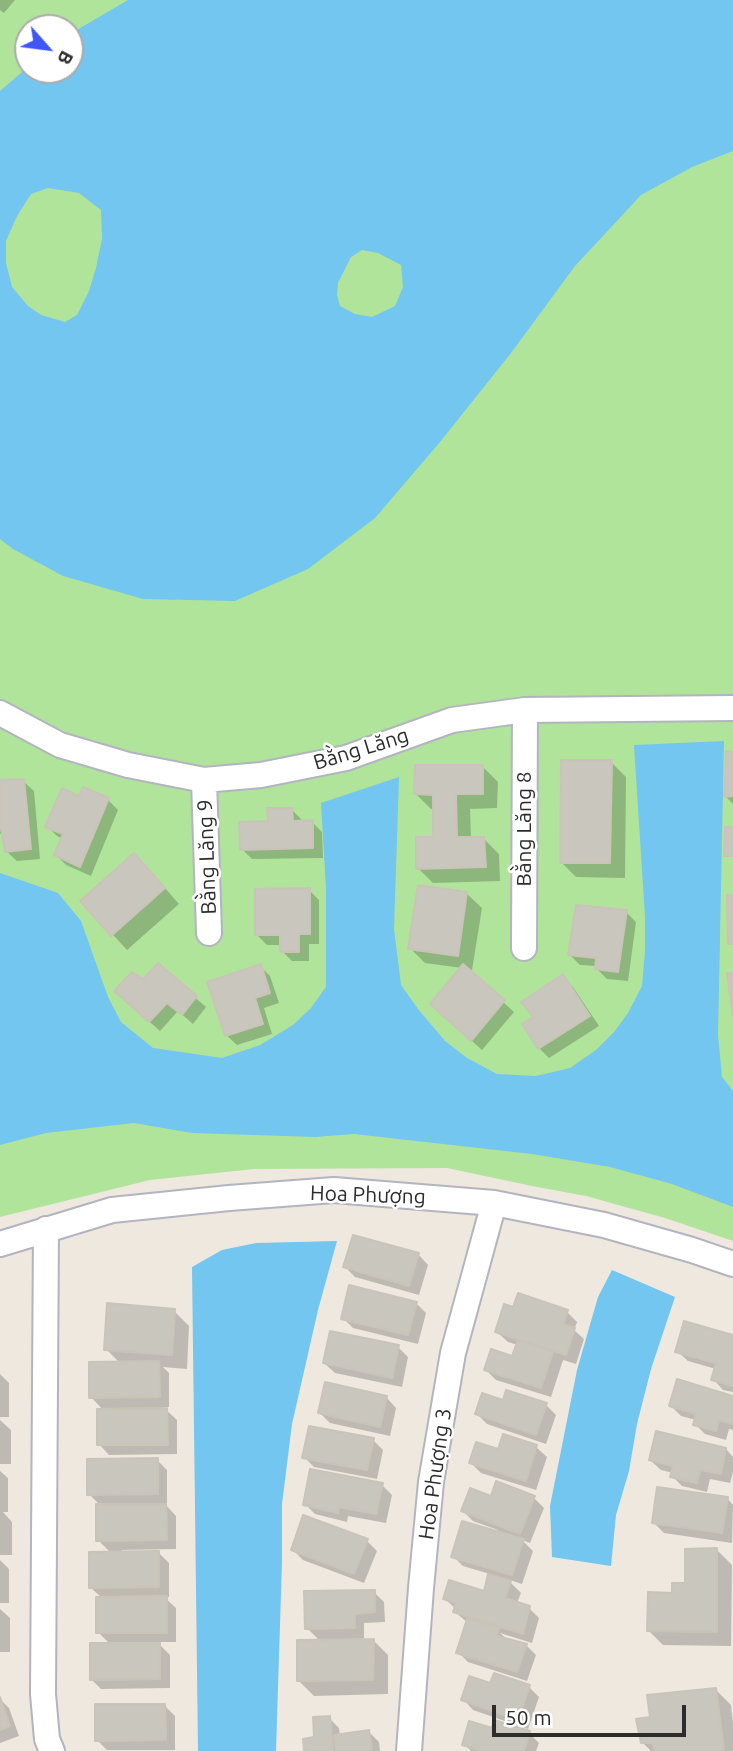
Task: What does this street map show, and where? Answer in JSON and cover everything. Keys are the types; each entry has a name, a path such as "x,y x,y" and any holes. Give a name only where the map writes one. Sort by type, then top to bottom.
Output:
{"street":[{"name":"Bằng Lăng","path":"0,713 60,745 128,765 204,780 261,775 346,758 452,720 525,710 733,708"},
{"name":"Bằng Lăng 8","path":"524,948 525,710"},
{"name":"Bằng Lăng 9","path":"204,780 209,933"},
{"name":"Hoa Phượng","path":"0,1244 113,1210 334,1190 494,1203 604,1225 733,1264"},
{"name":"Hoa Phượng 3","path":"409,1751 431,1482 453,1353 494,1203"},
{"path":"46,1229 43,1694 47,1739 52,1751"}],"green space":[{"path":"0,0 733,0 733,1241 586,1196 447,1168 254,1169 150,1180 0,1217"}],"water":[{"path":"128,0 733,0 733,151 692,167 641,195 575,266 511,353 375,518 308,569 235,601 143,599 63,576 0,539 0,91 14,79 14,84 84,84 84,26","holes":["48,188 79,193 101,210 102,239 89,291 77,315 65,322 41,315 28,306 12,287 6,263 6,241 31,194","362,250 378,253 401,265 403,287 395,306 372,317 355,314 340,306 338,283 351,257"]},
{"path":"724,741 718,1035 722,1077 733,1091 733,1207 672,1184 610,1167 532,1154 354,1134 316,1137 192,1133 134,1123 46,1133 0,1145 0,873 58,893 81,921 108,997 121,1022 153,1048 222,1058 260,1045 293,1025 311,1008 326,987 326,889 321,803 399,777 394,929 401,985 445,1041 467,1058 497,1074 536,1076 570,1068 596,1050 628,1013 642,986 645,917 634,745"},
{"path":"337,1241 292,1424 282,1504 276,1751 198,1751 192,1267 222,1250 256,1243"},
{"path":"612,1270 675,1297 651,1369 637,1424 629,1471 616,1515 611,1566 552,1557 550,1506 577,1370 598,1297"}],"building":[{"path":"726,751 733,752 733,796 724,797"},
{"path":"561,760 612,760 610,863 560,863"},
{"path":"415,765 483,765 483,794 456,794 457,837 484,837 486,867 416,869 416,837 433,837 433,795 414,794"},
{"path":"24,779 31,849 5,852 0,823 0,780"},
{"path":"83,787 109,798 80,867 54,855 63,834 45,827 62,788 79,796"},
{"path":"267,808 292,808 293,821 313,820 313,848 240,850 239,822 268,821"},
{"path":"725,827 733,827 733,856 724,856"},
{"path":"134,853 165,888 111,936 80,901"},
{"path":"418,885 467,892 458,956 408,949"},
{"path":"310,888 310,934 299,934 299,952 280,952 280,935 255,935 255,889"},
{"path":"727,895 733,895 733,944 728,944"},
{"path":"576,905 627,910 618,972 595,969 596,958 568,955"},
{"path":"158,963 197,996 182,1015 167,1003 149,1022 114,991 132,972 143,979"},
{"path":"261,964 270,993 255,998 263,1024 225,1036 207,982"},
{"path":"463,964 505,1000 471,1041 430,1004"},
{"path":"727,973 733,973 733,1018"},
{"path":"563,974 590,1016 538,1049 522,1024 533,1017 521,1002"},
{"path":"353,1235 419,1253 409,1286 343,1267"},
{"path":"349,1285 417,1302 408,1335 341,1319"},
{"path":"518,1293 568,1310 563,1324 575,1328 566,1355 495,1332 504,1304 513,1307"},
{"path":"107,1303 175,1309 172,1355 104,1350"},
{"path":"684,1321 733,1335 733,1386 711,1380 716,1363 675,1352"},
{"path":"330,1331 399,1345 392,1378 323,1363"},
{"path":"518,1340 553,1352 541,1388 484,1370 491,1349 512,1356"},
{"path":"159,1361 160,1397 89,1398 89,1362"},
{"path":"677,1379 733,1396 733,1424 719,1420 716,1431 693,1425 696,1414 669,1406"},
{"path":"325,1382 387,1396 380,1427 318,1413"},
{"path":"506,1390 547,1403 536,1435 475,1414 482,1393 503,1400"},
{"path":"167,1408 168,1445 97,1445 97,1409"},
{"path":"309,1426 374,1438 367,1470 302,1458"},
{"path":"656,1431 726,1448 721,1474 700,1470 697,1483 670,1477 673,1466 649,1460"},
{"path":"503,1434 537,1445 526,1481 469,1463 476,1442 498,1449"},
{"path":"158,1458 158,1494 87,1495 87,1459"},
{"path":"310,1469 383,1483 376,1514 339,1507 338,1513 303,1505"},
{"path":"496,1481 535,1496 520,1534 461,1511 470,1488 491,1496"},
{"path":"657,1487 728,1497 722,1533 652,1523"},
{"path":"96,1504 166,1504 167,1540 96,1541"},
{"path":"303,1515 368,1539 354,1574 291,1550"},
{"path":"462,1521 524,1539 512,1575 451,1557"},
{"path":"717,1548 717,1632 647,1631 648,1592 672,1593 672,1583 685,1583 685,1549"},
{"path":"159,1551 159,1587 89,1588 89,1552"},
{"path":"488,1574 511,1581 505,1598 530,1606 523,1634 453,1612 456,1603 443,1599 449,1580 484,1591"},
{"path":"375,1590 375,1612 355,1614 355,1628 305,1629 304,1591"},
{"path":"167,1596 167,1633 96,1633 96,1597"},
{"path":"467,1619 499,1628 497,1636 527,1644 517,1672 456,1653"},
{"path":"374,1639 373,1680 297,1681 297,1640"},
{"path":"90,1643 160,1643 160,1679 90,1680"},
{"path":"494,1673 530,1685 518,1720 461,1700 469,1676 490,1683"},
{"path":"716,1688 724,1751 654,1751 653,1743 641,1743 636,1719 650,1717 647,1695"},
{"path":"0,1697 10,1726 0,1730"},
{"path":"95,1704 165,1704 166,1740 95,1741"},
{"path":"330,1716 333,1751 304,1751 303,1739 314,1737 313,1717"},
{"path":"494,1720 530,1731 524,1751 483,1751 462,1745 469,1721 492,1728"},
{"path":"369,1730 372,1751 336,1751 334,1735"}]}
